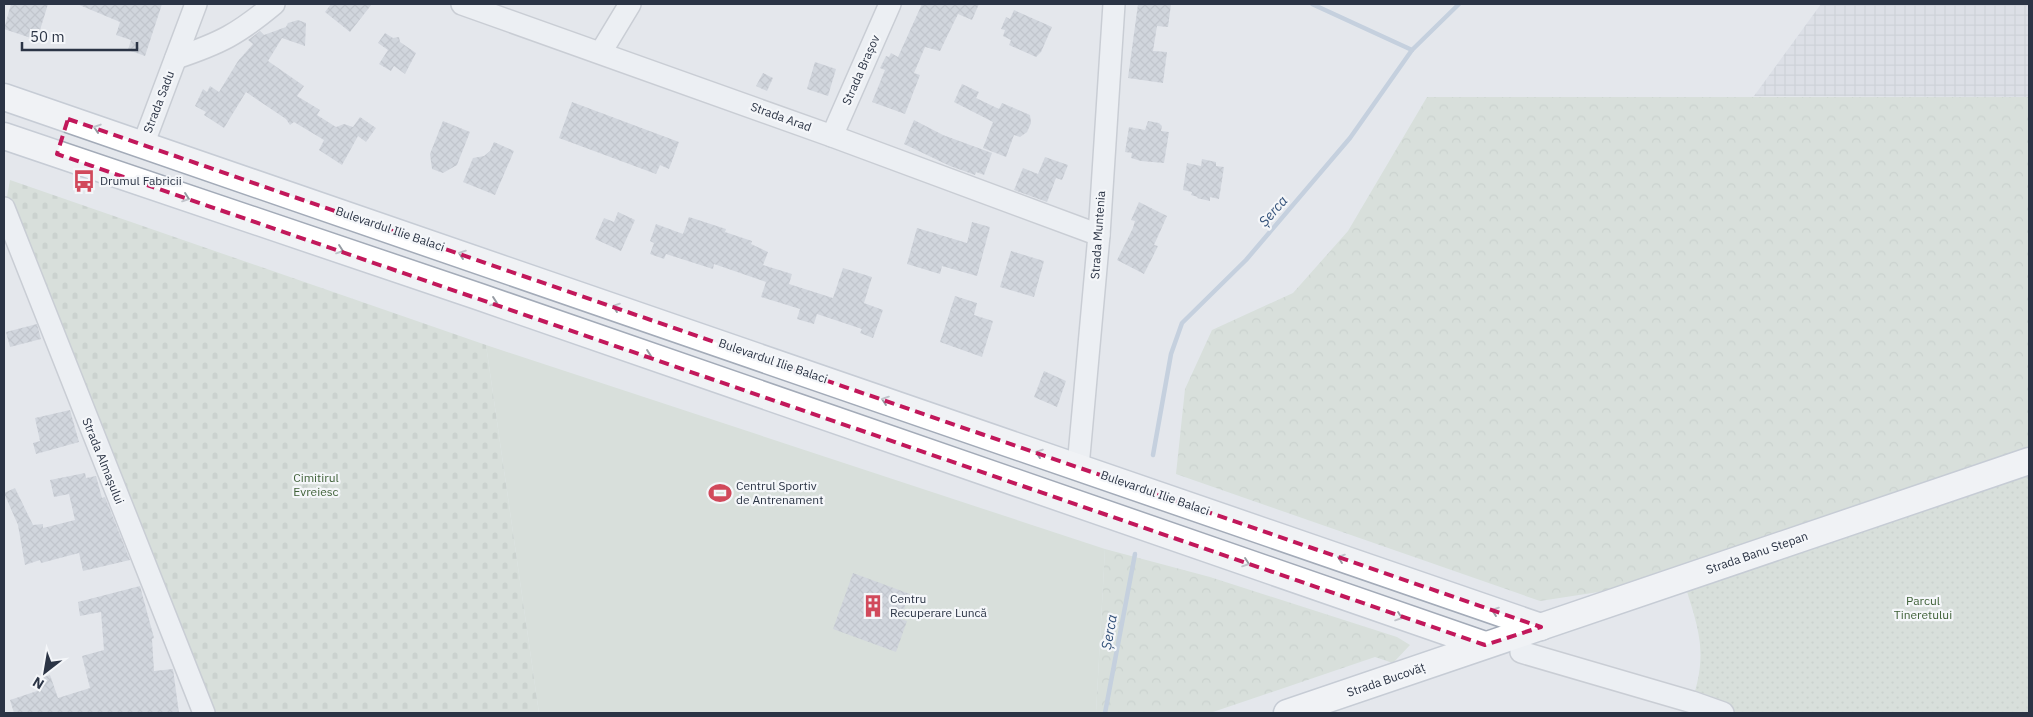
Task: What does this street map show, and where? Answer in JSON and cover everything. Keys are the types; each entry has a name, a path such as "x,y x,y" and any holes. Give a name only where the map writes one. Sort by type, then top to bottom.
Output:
{"main road":[{"name":"Bulevardul Ilie Balaci","path":"4,97 1541,627"},
{"path":"57,154 68,119"},
{"path":"5,140 57,154 499,304 1485,645"},
{"name":"Strada Banu Stepan","path":"1485,645 2029,461"},
{"name":"Strada Bucovăț","path":"1287,713 1485,645"}],"street":[{"name":"Strada Sadu","path":"143,144 196,4"},
{"path":"176,58 217,44 234,35 274,4"},
{"name":"Strada Arad","path":"462,4 520,26 601,52 1099,235"},
{"path":"601,52 630,4"},
{"name":"Strada Brașov","path":"832,136 890,4"},
{"name":"Strada Muntenia","path":"1078,467 1099,235 1114,4"},
{"name":"Strada Almașului","path":"4,208 204,713"},
{"path":"1521,652 1692,702 1723,713"}],"highlighted area":[{"path":"68,119 1541,627 1485,645 57,154"}],"shaded area":[{"path":"1821,4 2029,4 2029,97 1754,96"}],"green space":[{"path":"1427,97 2029,97 2029,461 1683,579 1540,601 1176,474 1185,389 1212,330 1293,293 1348,231"},
{"name":"Cimitirul Evreiesc","path":"10,180 486,345 539,713 207,713 4,213"},
{"name":"Centrul Sportiv de Antrenament","path":"486,345 1105,549 1096,713 539,713"},
{"name":"Parcul Tineretului","path":"2029,461 2029,713 1688,713 1699,676 1700,646 1698,631 1683,579"},
{"path":"1105,549 1210,577 1397,637 1410,645 1393,663 1375,657 1210,713 1096,713"}],"building":[{"path":"11,4 48,4 37,40 4,29"},
{"path":"77,4 162,4 145,56 128,50 131,40 116,35 120,22"},
{"path":"331,4 372,4 350,32 325,12"},
{"path":"922,4 979,4 972,20 958,14 940,51 925,47 914,73 920,75 905,114 872,102 885,70 880,68 886,56 889,57 891,53 898,57"},
{"path":"1138,4 1171,4 1168,27 1157,26 1153,51 1167,52 1163,83 1128,78"},
{"path":"1014,10 1052,27 1041,52 1036,57 1009,45 1011,40 1003,36 1005,30 1001,29 1006,17 1010,19"},
{"path":"298,20 306,23 305,46 282,38 268,61 304,86 297,96 320,110 317,115 336,127 344,124 353,127 360,117 376,128 366,142 358,136 342,165 319,150 324,140 294,122 290,125 286,119 246,92 224,128 204,115 206,112 195,106 203,89 207,92 210,86 219,92 238,61 253,44 248,40 260,31 264,35 286,27 288,23"},
{"path":"385,33 393,38 399,37 400,42 416,53 405,74 394,66 391,71 379,64 388,50 378,43"},
{"path":"815,62 836,69 828,96 807,89"},
{"path":"763,73 773,78 767,91 756,86"},
{"path":"962,84 979,92 976,98 999,109 1002,103 1030,115 1031,123 1027,132 1020,137 1014,135 1006,157 983,148 993,122 954,102"},
{"path":"572,102 679,142 669,169 660,165 656,174 559,138"},
{"path":"914,120 943,135 992,153 984,175 976,172 975,175 950,166 904,144"},
{"path":"443,121 470,132 457,165 443,173 432,169 430,154"},
{"path":"1148,121 1159,123 1162,126 1161,131 1169,132 1164,163 1141,161 1131,158 1132,153 1125,152 1129,127 1145,130"},
{"path":"494,142 514,151 495,195 463,182 473,158 484,156 490,151"},
{"path":"1045,157 1068,165 1062,180 1056,178 1047,202 1014,190 1023,168 1038,174"},
{"path":"1202,159 1216,162 1216,166 1224,167 1219,199 1210,197 1210,201 1197,198 1191,195 1192,192 1183,190 1187,163 1201,166"},
{"path":"1139,202 1167,216 1154,245 1158,246 1144,274 1117,260 1133,228 1135,221 1131,220"},
{"path":"618,212 635,220 621,251 595,239 604,218 614,222"},
{"path":"689,217 726,229 725,232 752,241 751,244 768,252 763,265 792,274 789,284 833,298 843,268 872,277 864,303 883,310 873,338 860,333 862,329 817,314 814,324 797,319 800,309 761,297 766,282 714,264 713,269 666,254 664,259 650,254 654,243 650,241 656,224 683,234"},
{"path":"972,222 990,227 977,276 942,266 940,274 907,264 917,228 967,243"},
{"path":"1011,251 1044,261 1034,297 1000,287"},
{"path":"955,296 977,303 974,315 993,321 982,357 940,342"},
{"path":"37,324 41,339 10,347 6,332"},
{"path":"1044,371 1066,381 1057,407 1034,397"},
{"path":"70,410 79,442 36,454 33,443 40,441 35,418"},
{"path":"85,473 86,478 96,476 102,498 105,497 130,560 83,571 79,553 41,563 40,560 25,565 18,525 4,493 15,488 33,525 43,524 43,528 75,520 69,494 54,497 50,480"},
{"name":"Centru Recuperare Luncă","path":"853,573 910,594 900,619 907,621 896,652 833,629"},
{"path":"140,586 154,638 152,639 154,671 173,669 179,713 14,713 10,700 37,691 33,681 50,675 58,698 90,688 82,656 104,650 101,612 80,616 78,602"}],"waterway":[{"path":"1312,4 1412,50"},
{"name":"Șerca","path":"1153,455 1171,354 1182,323 1246,260 1350,138 1412,50 1459,4"},
{"name":"Șerca","path":"1105,713 1135,554"}],"place":[{"name":"Drumul Fabricii","path":"84,181"},
{"name":"Centrul Sportiv de Antrenament","path":"720,493"},
{"name":"Centru Recuperare Luncă","path":"873,606"}]}
